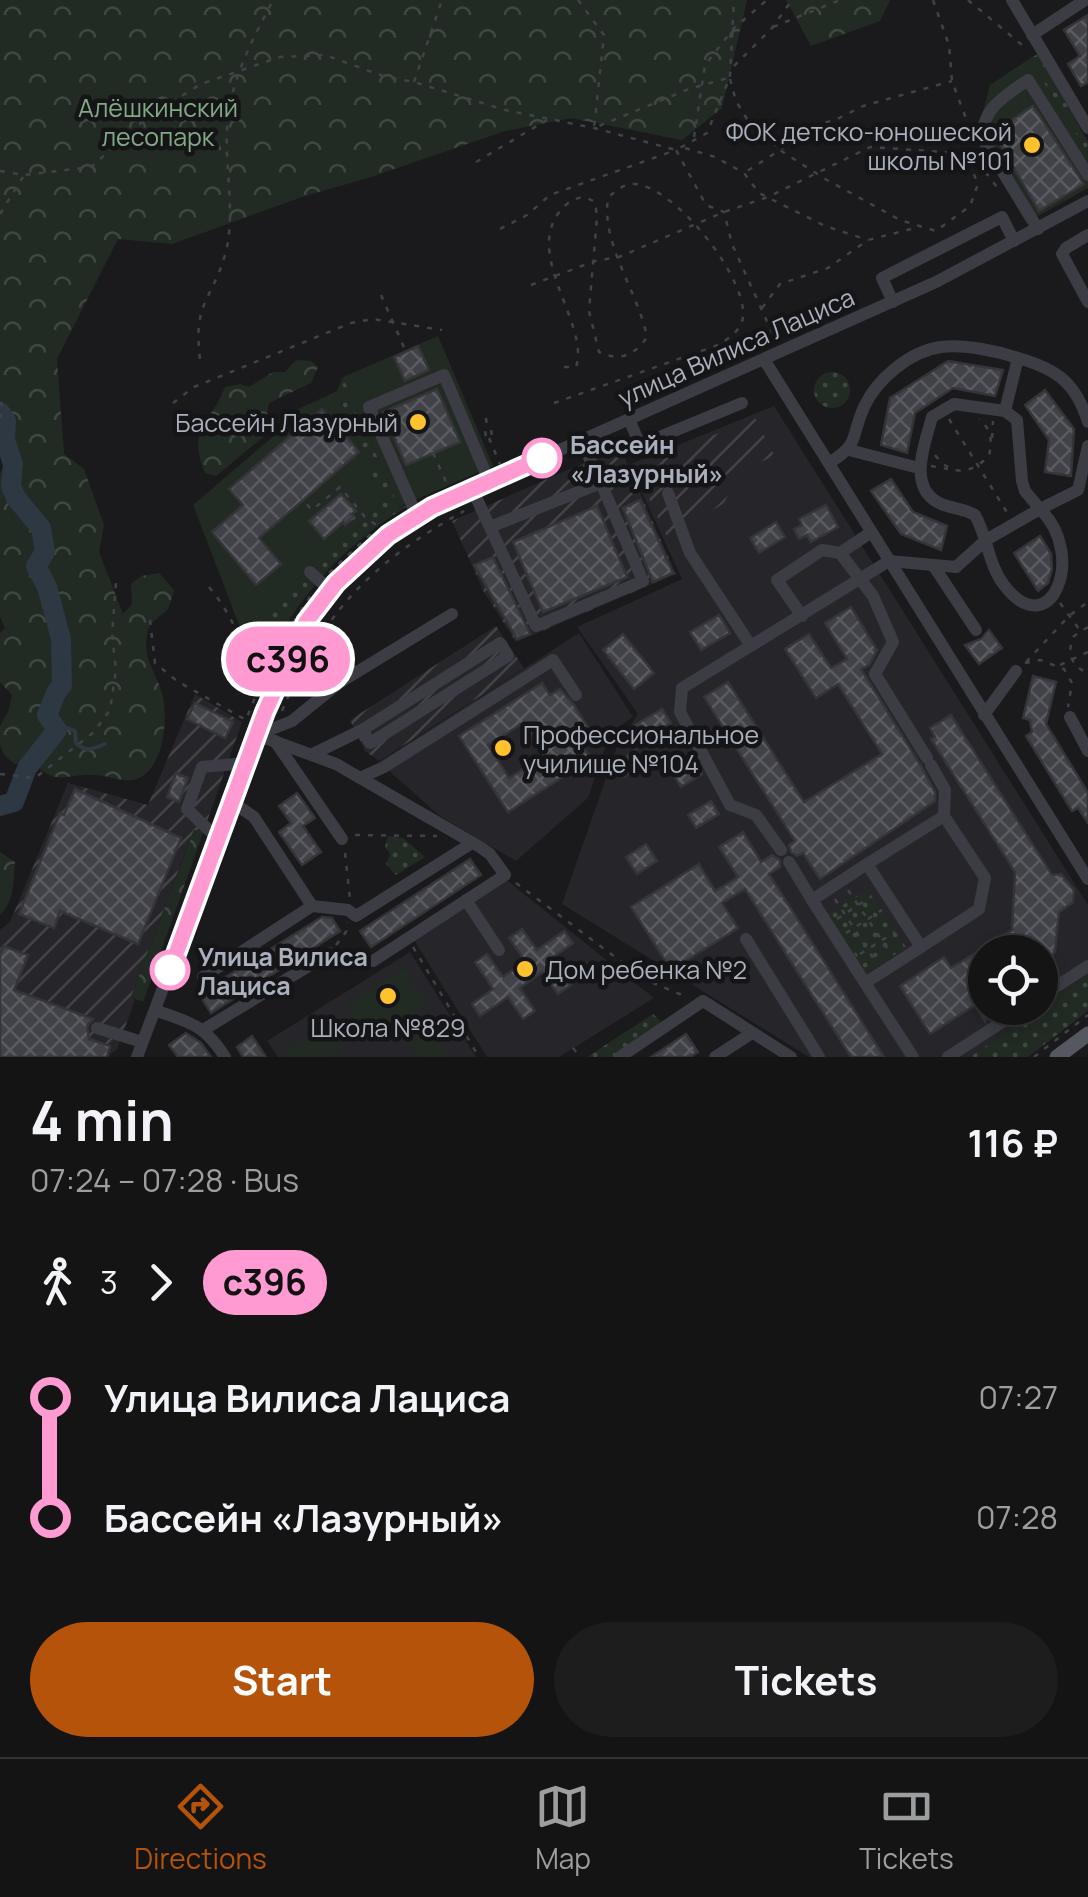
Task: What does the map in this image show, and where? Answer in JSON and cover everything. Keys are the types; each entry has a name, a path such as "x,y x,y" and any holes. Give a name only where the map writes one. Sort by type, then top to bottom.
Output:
{"main road":[{"path":"1057,1057 1088,1034"}],"street":[{"path":"1012,0 1088,128"},
{"path":"1032,35 1085,0"},
{"path":"1038,229 985,143 983,134 994,102 1028,80 1088,175"},
{"name":"улица Вилиса Лациса","path":"137,1057 265,712 306,622 358,561 417,516 472,488 893,302 1088,201"},
{"path":"893,302 882,278 1002,217 1014,241"},
{"path":"1088,235 1062,254 1088,302"},
{"path":"828,463 849,450 864,406 879,383 905,361 940,347 1018,358 1064,378 1084,408 1088,422"},
{"path":"1000,411 1018,358"},
{"path":"766,361 984,715 1086,871"},
{"path":"417,516 369,407 444,375 489,481"},
{"path":"629,419 640,445 742,403"},
{"path":"954,404 964,405 1000,411 1018,420 1025,491 1060,526 1076,565 1075,578 1058,599 1044,604 1019,600 997,574 974,514 937,502 920,478 932,418 954,404"},
{"path":"472,488 536,626 643,581 581,440"},
{"path":"913,1057 756,815 730,805 680,712 682,688 890,561 956,567 986,540 1078,490 1088,446"},
{"path":"849,450 920,466"},
{"path":"490,528 600,483"},
{"path":"668,492 690,553 751,646"},
{"path":"802,616 778,580 822,550 840,553 870,533"},
{"path":"840,553 872,596 893,642 875,674 945,790 944,816 985,878 979,909 865,983"},
{"path":"933,565 976,630"},
{"path":"310,572 330,590"},
{"path":"257,734 292,721 339,684 452,614"},
{"path":"313,754 362,730 500,642 508,656 370,742 362,730"},
{"path":"360,778 384,767 553,660 576,695"},
{"path":"984,715 1021,667"},
{"path":"1070,717 1088,750"},
{"path":"257,734 313,754 360,778 490,854 505,875 373,961"},
{"path":"275,741 342,839"},
{"path":"218,839 187,809 202,767 246,764"},
{"path":"232,802 254,817 312,906"},
{"path":"812,900 944,816"},
{"path":"203,977 312,906 348,910 356,916 467,840"},
{"path":"867,864 921,947"},
{"path":"466,900 499,950"},
{"path":"746,939 818,1057"},
{"path":"204,1030 330,953"},
{"path":"1058,985 1088,966"},
{"path":"620,1057 703,1002 792,1057"},
{"path":"155,1010 204,1030 225,1057"},
{"path":"948,1057 998,1025"},
{"path":"98,1028 142,1042"},
{"path":"715,1057 752,1033"}],"path":[{"path":"200,359 196,329 202,305 225,255 229,206 226,132 239,69 273,0"},
{"path":"414,82 442,0"},
{"path":"578,0 604,35 594,128"},
{"path":"500,230 550,195 676,150 706,133 730,77 734,0"},
{"path":"693,141 705,65 734,28 767,0"},
{"path":"732,67 772,28 792,0"},
{"path":"772,28 840,0"},
{"path":"968,0 1036,57 1046,60"},
{"path":"0,171 24,175 91,167 148,116 201,84 280,58 325,55 386,77 676,150 706,205 724,212"},
{"path":"594,128 730,77"},
{"path":"531,285 596,261 619,257 768,197 816,173 870,147 945,152 969,163 978,184 970,206 936,231 900,220 816,173 780,150 747,119 736,101 730,77"},
{"path":"744,173 813,126 863,106 952,81"},
{"path":"476,162 548,120"},
{"path":"682,147 744,173 759,193 825,226 868,240"},
{"path":"969,163 975,159"},
{"path":"0,214 24,175"},
{"path":"554,402 718,345 735,334 743,321 742,303 733,280 695,224 650,188 632,184 617,188 608,198 606,210 608,231 642,312 647,337 638,350 622,357 600,352 589,312 596,261 595,202 586,197 572,199 559,211 549,254 579,348 576,367 562,367"},
{"path":"724,212 732,244 776,341"},
{"path":"761,310 780,284 828,268 868,240 920,227"},
{"path":"381,295 406,352"},
{"path":"172,402 194,387 351,324 373,320 442,330"},
{"path":"0,402 0,418"},
{"path":"964,405 986,424 992,440"},
{"path":"942,409 1014,523"},
{"path":"920,466 964,472 978,466 990,456 1000,411"},
{"path":"486,418 501,464"},
{"path":"928,434 939,460 954,470"},
{"path":"433,454 448,488"},
{"path":"298,494 312,510 340,487 362,514 379,527"},
{"path":"265,712 280,717 323,631 363,580 430,530 464,512"},
{"path":"351,520 362,514"},
{"path":"0,774 35,778 94,732 110,710 116,670 112,634 116,582"},
{"path":"208,587 224,604 235,626 258,688"},
{"path":"1058,599 1080,630"},
{"path":"1021,667 1069,616 1088,602"},
{"path":"150,620 155,663 178,681 246,720"},
{"path":"1088,627 1080,630 1070,644 1071,660 1079,670 1088,673"},
{"path":"1059,665 1088,652"},
{"path":"1021,667 1040,660 1059,665 1069,674 1070,717"},
{"path":"373,961 356,967 330,953 346,932 352,892 342,839 351,835 467,840"},
{"path":"505,875 646,980 672,994 703,1002"},
{"path":"842,880 896,963"},
{"path":"829,889 882,972"},
{"path":"828,925 883,889"},
{"path":"836,939 893,903"},
{"path":"850,960 907,925"},
{"path":"407,939 479,1057"},
{"path":"1034,1057 1088,1014"},
{"path":"573,1048 580,1057"}],"shaded area":[{"path":"774,406 1088,905 1088,976 1058,997 1058,935 968,935 968,1025 1017,1025 970,1057 809,1057 562,904 618,744 638,714 577,627 682,579 629,465"},
{"path":"755,418 774,455 738,475 724,503 668,539 635,468"},
{"path":"620,447 676,574 516,642 484,592 452,521"},
{"path":"496,626 524,668 379,761 365,751 350,720"},
{"name":"Профессиональное училище №104","path":"579,633 633,717 610,733 588,798 516,861 440,816 379,762"},
{"path":"195,694 242,722 204,830 194,830 189,842 131,997 135,1000 117,1049 107,1057 0,1057 0,930 10,922 68,783 148,805"},
{"name":"Дом ребенка №2","path":"504,878 654,998 559,1057 487,1057 414,940"},
{"name":"Школа №829","path":"410,952 476,1057 278,1057 267,1041"}],"green space":[{"name":"Алёшкинский лесопарк","path":"0,0 747,0 722,108 682,140 571,118 505,131 172,244 118,239 57,359 64,454 84,469 104,525 99,552 123,614 132,604 131,584 141,576 159,573 174,590 168,609 150,626 146,643 164,704 162,744 151,768 132,780 95,775 55,777 32,761 15,764 4,755 0,744 0,726 12,695 0,682 0,633 5,628 0,617 0,472 14,461 0,444"},
{"path":"786,0 890,0 880,21 811,46"},
{"path":"1038,54 1088,142 1088,153 1029,59"},
{"name":"ФОК детско-юношеской школы №101","path":"1029,59 1088,153 1088,188 1026,223 976,138 990,85"},
{"name":"Бассейн Лазурный","path":"438,336 493,466 399,507 343,377"},
{"path":"296,360 311,361 318,367 311,383 269,403 263,437 216,476 205,473 199,436 225,387 249,387 273,372 285,372"},
{"path":"832,372 845,377 850,390 845,403 832,408 819,403 814,390 819,377"},
{"path":"343,377 399,507 408,506 360,540 319,581 285,628 258,680 241,630 382,503 337,391"},
{"path":"337,391 383,503 241,630 193,505 283,428 279,418"},
{"path":"194,830 204,830 143,1002 131,997"},
{"path":"388,836 403,838 425,857 396,875 386,864 390,854 385,847"},
{"path":"0,852 15,862 11,897 0,915"},
{"path":"867,889 906,947 867,973 828,915"},
{"path":"405,969 427,1005 367,1041 345,1005"},
{"path":"1088,976 1088,1011 1028,1057 970,1057 1017,1025 1058,1025 1058,997"},
{"path":"653,1014 666,1026 620,1057 587,1057"},
{"path":"426,1021 448,1057 419,1057 405,1033"},
{"path":"331,1023 344,1048 327,1057 289,1057 284,1049"}],"building":[{"path":"1088,15 1088,82 1081,86 1068,64 1080,56 1064,30"},
{"path":"1033,106 1084,184 1039,211 993,132"},
{"path":"418,346 429,370 405,381 394,357"},
{"path":"948,361 1003,370 995,396 953,388 915,413 907,453 881,445 890,398"},
{"path":"437,389 460,442 406,465 383,412"},
{"path":"1045,390 1074,429 1071,476 1045,472 1049,440 1025,405"},
{"path":"322,409 329,417 321,421 327,435 340,429 359,452 259,538 281,564 256,585 212,532 243,505 229,489"},
{"path":"891,479 913,512 947,526 941,550 901,534 871,491"},
{"path":"341,494 356,511 354,517 324,539 309,521"},
{"path":"640,500 673,573 653,582 623,508"},
{"path":"826,505 838,527 811,542 807,535 799,539 794,529 802,525 799,519"},
{"path":"597,506 627,577 543,612 513,542"},
{"path":"776,522 785,537 759,553 750,538"},
{"path":"1040,536 1051,554 1052,569 1048,583 1038,591 1014,553"},
{"path":"493,557 530,634 517,639 474,565"},
{"path":"851,607 877,650 869,665 861,669 921,766 935,792 935,801 820,879 803,853 797,856 791,852 789,845 795,841 704,697 728,682 804,802 882,754 838,684 816,698 785,649 809,634 831,668 847,659 825,623"},
{"path":"719,615 730,633 701,650 690,632"},
{"path":"989,630 1002,648 979,664 965,645 981,639"},
{"path":"623,634 654,673 634,689 603,650"},
{"path":"1033,676 1056,682 1046,724 1088,793 1088,823 1078,808 1072,811 1026,736 1032,732 1030,720 1023,718"},
{"path":"542,683 550,695 560,689 595,738 583,746 591,759 508,812 459,736","holes":["523,723 544,756 509,778 488,745"]},
{"path":"195,703 233,722 225,738 187,719"},
{"path":"662,709 671,723 643,739 635,725"},
{"path":"951,715 1052,875 1061,874 1074,890 1073,902 1059,912 1057,935 1004,935 1012,930 1015,872 931,739 935,737 930,728"},
{"path":"636,750 645,764 624,777 615,764"},
{"path":"695,761 702,774 681,787 673,774"},
{"path":"176,773 188,778 179,802 167,797"},
{"path":"75,789 181,838 138,944 60,911 54,928 19,914 60,813 64,815"},
{"path":"297,793 315,818 303,826 321,852 302,865 279,832 291,823 279,806"},
{"path":"711,801 719,814 696,828 688,815"},
{"path":"743,832 761,862 772,855 780,860 780,867 769,874 884,1057 851,1057 745,889 722,903 738,928 671,970 631,907 699,864 715,891 738,877 719,847"},
{"path":"646,844 657,861 637,874 626,857"},
{"path":"470,859 481,875 371,947 360,931"},
{"path":"322,917 332,918 340,931 211,1013 199,994"},
{"path":"522,929 537,950 564,931 573,943 552,958 571,985 558,994 542,972 520,988 535,1011 523,1019 508,997 480,1016 472,1004 493,989 475,962 487,954 503,977 525,961 509,938"},
{"path":"3,946 28,955 14,990 93,1019 87,1026 89,1039 110,1046 107,1057 0,1057"},
{"path":"944,957 951,968 968,957 968,1010 930,1034 900,986"},
{"path":"186,1033 201,1043 211,1057 178,1057 169,1045"},
{"path":"686,1034 698,1052 690,1057 651,1057"},
{"path":"252,1036 266,1057 243,1057 237,1047"}],"waterway":[{"path":"0,412 6,421 5,440 13,464 11,486 41,528 45,552 36,566 47,587 61,639 62,685 47,715 57,730 27,768 14,802 0,806"},
{"path":"57,730 65,727 75,731 76,743 87,749 105,744"}],"bus line":[{"name":"с396","path":"170,970 265,712 306,622 336,583 388,535 432,507 542,458"}],"place":[{"name":"ФОК детско-юношеской школы №101","path":"1032,145"},
{"name":"Бассейн Лазурный","path":"418,422"},
{"name":"Бассейн «Лазурный»","path":"542,458"},
{"name":"Профессиональное училище №104","path":"503,748"},
{"name":"Дом ребенка №2","path":"525,969"},
{"name":"Улица Вилиса Лациса","path":"170,970"},
{"name":"Школа №829","path":"388,996"}]}
